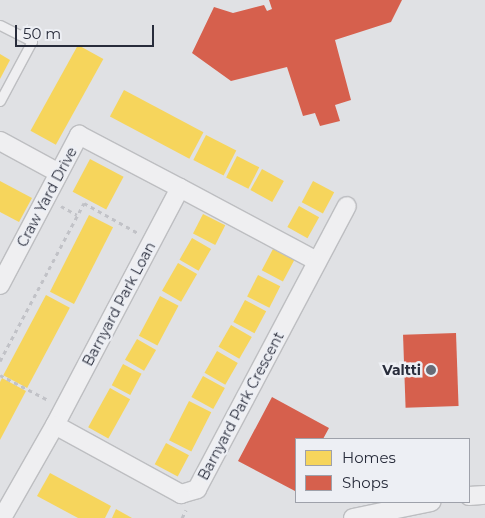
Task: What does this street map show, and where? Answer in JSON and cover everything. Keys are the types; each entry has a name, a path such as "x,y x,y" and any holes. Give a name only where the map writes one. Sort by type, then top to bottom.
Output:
{"street":[{"name":"Craw Yard Drive","path":"0,285 79,135 180,188"},
{"path":"0,141 59,173"},
{"path":"180,188 317,260"},
{"name":"Barnyard Park Loan","path":"2,518 55,426 180,188"},
{"name":"Barnyard Park Crescent","path":"55,426 181,494 197,489 347,206"},
{"path":"470,496 485,495"},
{"path":"353,518 394,505 419,503"}],"lane":[{"path":"0,25 32,41 0,102"}],"path":[{"path":"0,361 84,203 152,241"},
{"path":"0,375 64,408"}],"building: Homes":[{"path":"78,45 103,59 56,145 30,131"},
{"path":"0,54 10,60 0,79"},
{"path":"124,90 203,132 189,159 110,116"},
{"path":"206,135 236,150 224,175 193,160"},
{"path":"237,156 259,167 248,189 226,177"},
{"path":"90,159 124,177 106,210 73,192"},
{"path":"262,169 284,181 272,202 250,190"},
{"path":"0,181 32,198 19,222 0,212"},
{"path":"313,181 334,192 323,213 302,202"},
{"path":"299,206 319,217 307,238 287,227"},
{"path":"203,214 225,225 215,245 193,234"},
{"path":"89,215 113,227 74,304 50,292"},
{"path":"192,238 211,249 199,271 180,260"},
{"path":"273,249 294,260 283,281 262,270"},
{"path":"178,263 197,274 181,302 162,291"},
{"path":"258,275 280,286 269,308 247,296"},
{"path":"46,295 70,308 27,388 3,375"},
{"path":"160,296 179,306 157,346 139,336"},
{"path":"245,300 266,311 254,333 233,322"},
{"path":"231,325 252,337 239,359 218,347"},
{"path":"137,339 156,350 144,371 125,360"},
{"path":"217,351 238,363 225,385 204,373"},
{"path":"123,364 142,374 130,395 112,385"},
{"path":"203,376 225,388 213,409 191,397"},
{"path":"2,378 26,391 0,440 0,382"},
{"path":"110,388 130,399 108,439 88,427"},
{"path":"189,401 211,412 191,452 169,440"},
{"path":"166,443 189,455 178,476 155,464"},
{"path":"50,473 111,506 105,518 78,518 37,496"},
{"path":"116,509 132,518 112,518"}],"building: Shops":[{"path":"269,0 402,0 391,22 335,40 351,100 335,105 340,121 320,126 315,113 303,116 287,67 231,81 192,53 214,7 233,13 264,5 267,11 272,9"},
{"name":"Valtti","path":"456,333 459,406 406,408 403,335"},
{"path":"272,397 329,428 324,438 295,438 295,491 238,461"}],"place":[{"name":"Valtti","path":"431,370"}]}
